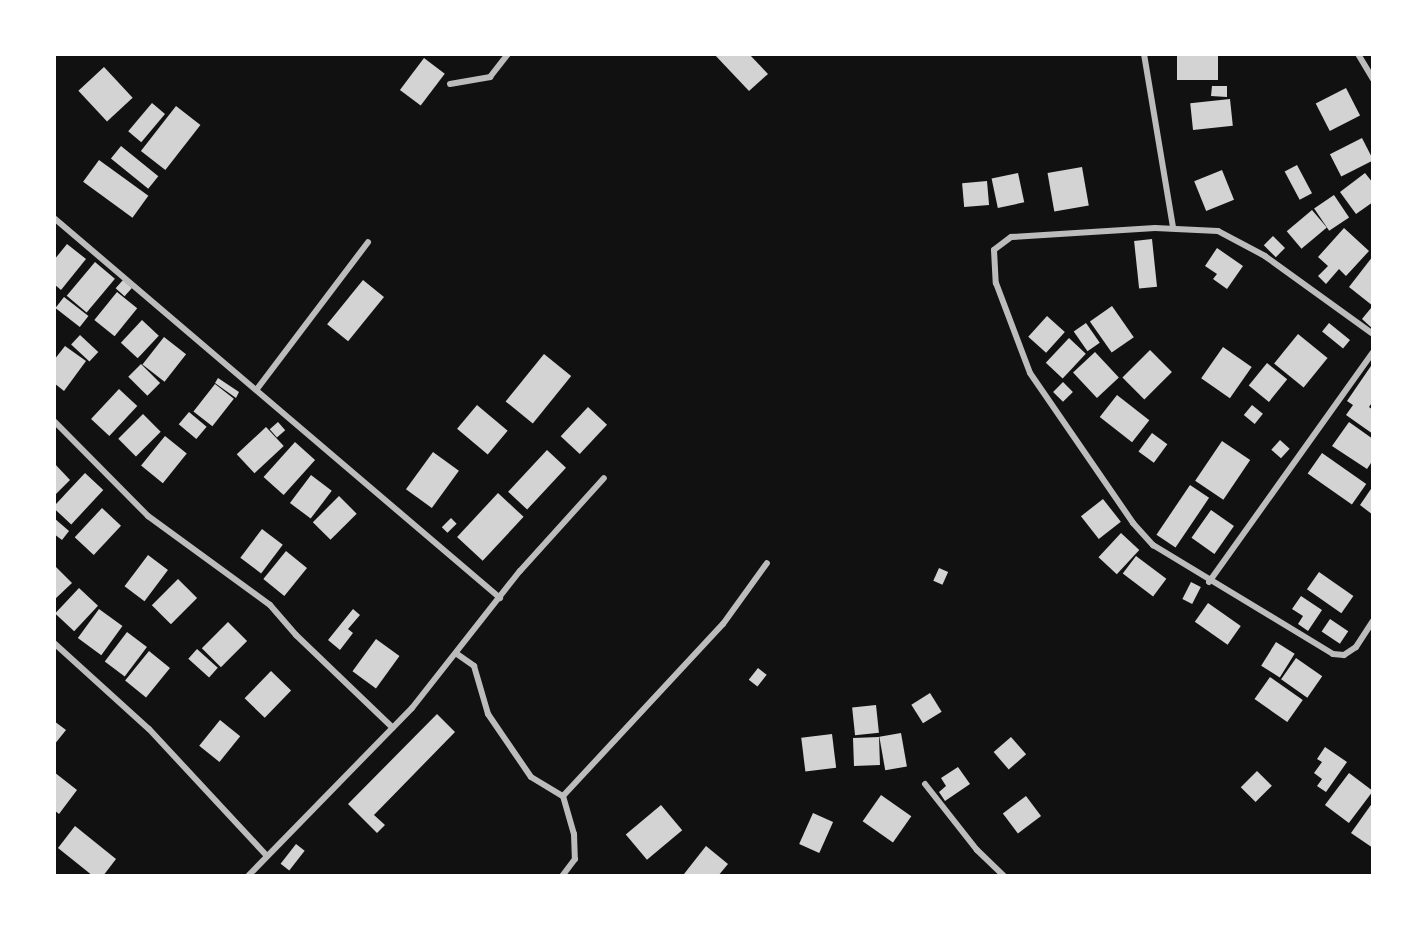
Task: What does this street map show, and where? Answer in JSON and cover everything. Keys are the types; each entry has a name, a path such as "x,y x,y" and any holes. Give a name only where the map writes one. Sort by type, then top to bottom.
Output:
{"street":[{"path":"450,84 490,77 508,54"},
{"path":"1143,54 1173,228"},
{"path":"1358,54 1373,79"},
{"path":"54,218 500,598"},
{"path":"1373,334 1242,242 1218,231 1173,228 1011,237 994,250 992,264 1030,373 1133,523 1153,545 1209,582 1333,654 1344,655 1356,647 1373,621"},
{"path":"257,389 368,242"},
{"path":"1209,582 1373,352"},
{"path":"54,422 148,516 270,605 312,651 393,728"},
{"path":"248,876 393,728 457,654 500,598 604,478"},
{"path":"563,796 723,624 767,563"},
{"path":"54,644 149,729 267,856"},
{"path":"457,654 474,666 488,714 531,777 563,796 574,834 574,859 561,876"},
{"path":"925,784 977,850 1004,876"}],"building":[{"path":"714,54 749,54 768,74 749,91"},
{"path":"1177,54 1218,54 1218,80 1177,80"},
{"path":"424,58 445,74 421,106 400,90"},
{"path":"104,67 133,98 107,122 78,91"},
{"path":"1212,86 1227,86 1227,97 1211,96"},
{"path":"1346,88 1360,116 1330,131 1316,103"},
{"path":"1230,99 1233,126 1193,130 1190,103"},
{"path":"152,103 165,114 141,142 128,131"},
{"path":"176,106 200,125 165,170 141,151"},
{"path":"1362,138 1373,160 1341,177 1330,154"},
{"path":"121,146 158,176 148,189 111,158"},
{"path":"99,160 148,196 132,218 83,182"},
{"path":"1297,165 1312,193 1300,200 1285,172"},
{"path":"1082,167 1089,205 1054,211 1048,173"},
{"path":"1222,170 1234,200 1206,211 1194,181"},
{"path":"1018,173 1024,202 998,208 992,179"},
{"path":"1365,173 1373,183 1373,202 1356,214 1340,192"},
{"path":"987,181 989,205 964,207 962,183"},
{"path":"1334,195 1349,217 1329,231 1314,208"},
{"path":"1312,210 1327,228 1302,249 1287,231"},
{"path":"1344,228 1369,251 1346,276 1339,269 1326,284 1318,276 1328,266 1318,257"},
{"path":"1273,236 1285,248 1276,257 1264,245"},
{"path":"1152,239 1157,287 1139,289 1134,241"},
{"path":"67,244 86,259 61,290 54,284 54,260"},
{"path":"1217,248 1243,266 1227,289 1213,279 1217,274 1205,266"},
{"path":"1373,256 1373,306 1349,287"},
{"path":"95,262 115,279 87,312 67,296"},
{"path":"123,280 132,288 125,296 116,288"},
{"path":"363,280 384,297 348,341 327,324"},
{"path":"117,292 137,308 115,336 94,320"},
{"path":"64,297 88,316 80,327 55,308"},
{"path":"1112,306 1134,337 1112,353 1090,321"},
{"path":"1371,308 1373,309 1373,329 1362,319"},
{"path":"1047,316 1065,332 1046,353 1028,337"},
{"path":"142,320 159,336 138,358 121,343"},
{"path":"1086,323 1100,343 1087,351 1074,332"},
{"path":"1329,323 1350,340 1343,349 1322,332"},
{"path":"1298,334 1328,358 1304,387 1274,364"},
{"path":"80,335 98,352 89,362 71,345"},
{"path":"164,337 186,354 165,382 142,365"},
{"path":"1069,338 1086,354 1063,379 1046,363"},
{"path":"65,346 86,361 64,391 54,383 54,360"},
{"path":"1223,347 1252,367 1230,398 1201,378"},
{"path":"1150,350 1172,372 1144,399 1122,378"},
{"path":"1095,352 1119,378 1097,398 1073,372"},
{"path":"544,354 571,376 533,423 506,401"},
{"path":"1267,363 1287,379 1269,402 1249,386"},
{"path":"1373,363 1373,401 1369,407 1373,410 1373,434 1346,415 1353,405 1347,401"},
{"path":"141,364 160,383 147,396 128,377"},
{"path":"218,378 239,392 236,398 215,383"},
{"path":"1063,382 1073,392 1063,402 1053,392"},
{"path":"215,384 234,399 212,426 193,412"},
{"path":"119,389 137,406 109,436 91,419"},
{"path":"1117,395 1149,420 1132,442 1100,417"},
{"path":"477,405 508,431 488,454 457,429"},
{"path":"1252,405 1263,414 1255,424 1244,415"},
{"path":"588,407 607,425 580,454 561,436"},
{"path":"189,412 207,427 196,439 179,424"},
{"path":"143,414 161,432 136,456 118,439"},
{"path":"278,422 285,430 277,438 270,429"},
{"path":"1349,422 1373,439 1373,460 1367,469 1332,446"},
{"path":"266,427 284,446 254,473 237,454"},
{"path":"1152,433 1167,444 1154,463 1138,452"},
{"path":"165,436 187,454 163,483 141,466"},
{"path":"1280,440 1290,449 1281,458 1271,450"},
{"path":"1222,441 1250,460 1223,500 1195,481"},
{"path":"295,442 315,460 284,495 264,477"},
{"path":"547,450 566,468 527,509 508,492"},
{"path":"433,452 459,471 432,508 406,489"},
{"path":"1322,453 1366,484 1352,504 1308,473"},
{"path":"54,463 70,480 54,496"},
{"path":"85,473 103,490 71,524 54,506"},
{"path":"311,475 332,491 311,519 290,503"},
{"path":"1190,485 1209,498 1176,548 1156,535"},
{"path":"1373,486 1373,515 1360,505"},
{"path":"498,493 524,517 483,561 457,537"},
{"path":"339,496 357,514 331,540 313,522"},
{"path":"1103,499 1121,522 1099,539 1081,516"},
{"path":"102,508 121,526 94,555 75,537"},
{"path":"1211,510 1234,526 1214,554 1191,538"},
{"path":"54,518 69,531 62,540 54,534"},
{"path":"451,518 457,524 447,533 442,527"},
{"path":"262,529 283,545 261,573 240,558"},
{"path":"1121,533 1139,550 1117,574 1098,557"},
{"path":"286,551 307,568 284,596 263,579"},
{"path":"148,555 168,570 144,601 125,586"},
{"path":"1136,556 1166,579 1153,596 1123,574"},
{"path":"54,565 72,583 54,600"},
{"path":"939,568 948,572 942,585 933,581"},
{"path":"1319,572 1353,596 1341,613 1307,589"},
{"path":"178,579 197,598 171,624 152,605"},
{"path":"1191,582 1201,587 1192,604 1182,599"},
{"path":"79,588 98,606 74,631 55,614"},
{"path":"1301,596 1322,610 1308,631 1298,624 1303,616 1292,609"},
{"path":"1208,603 1241,626 1228,645 1195,622"},
{"path":"99,609 122,626 101,655 78,638"},
{"path":"353,609 360,615 348,629 353,633 340,650 328,640"},
{"path":"1330,619 1348,631 1340,644 1322,631"},
{"path":"228,622 247,641 221,667 202,648"},
{"path":"127,632 147,647 125,677 105,662"},
{"path":"376,639 399,656 376,688 352,671"},
{"path":"1276,642 1295,654 1280,677 1261,666"},
{"path":"197,649 218,668 209,677 188,659"},
{"path":"149,651 170,668 146,698 125,681"},
{"path":"1296,658 1322,676 1307,698 1281,679"},
{"path":"758,668 767,675 757,687 749,680"},
{"path":"271,671 291,690 265,718 245,698"},
{"path":"1270,677 1303,700 1287,722 1255,699"},
{"path":"930,693 942,712 923,723 911,705"},
{"path":"876,705 879,733 855,735 852,708"},
{"path":"437,714 455,732 374,815 385,825 377,833 348,804"},
{"path":"220,720 240,736 219,762 199,746"},
{"path":"54,721 66,730 54,745"},
{"path":"901,733 907,766 885,770 879,737"},
{"path":"832,734 836,768 805,772 801,738"},
{"path":"879,737 880,765 854,766 853,738"},
{"path":"1011,737 1026,754 1009,769 994,752"},
{"path":"1325,747 1347,762 1326,792 1317,786 1322,779 1314,773 1322,762 1317,759"},
{"path":"958,767 970,784 945,801 939,792 946,786 941,778"},
{"path":"1257,771 1272,786 1256,802 1241,787"},
{"path":"54,772 77,790 59,814 54,810"},
{"path":"1349,773 1373,791 1349,823 1325,805"},
{"path":"881,795 911,816 893,842 863,821"},
{"path":"1026,796 1041,816 1018,833 1003,813"},
{"path":"1373,802 1373,848 1351,833"},
{"path":"661,805 682,830 647,860 626,835"},
{"path":"813,813 833,822 819,853 799,844"},
{"path":"75,826 116,859 103,876 93,876 58,848"},
{"path":"296,844 305,851 289,870 281,864"},
{"path":"706,846 728,864 718,876 687,876 684,874"}]}
